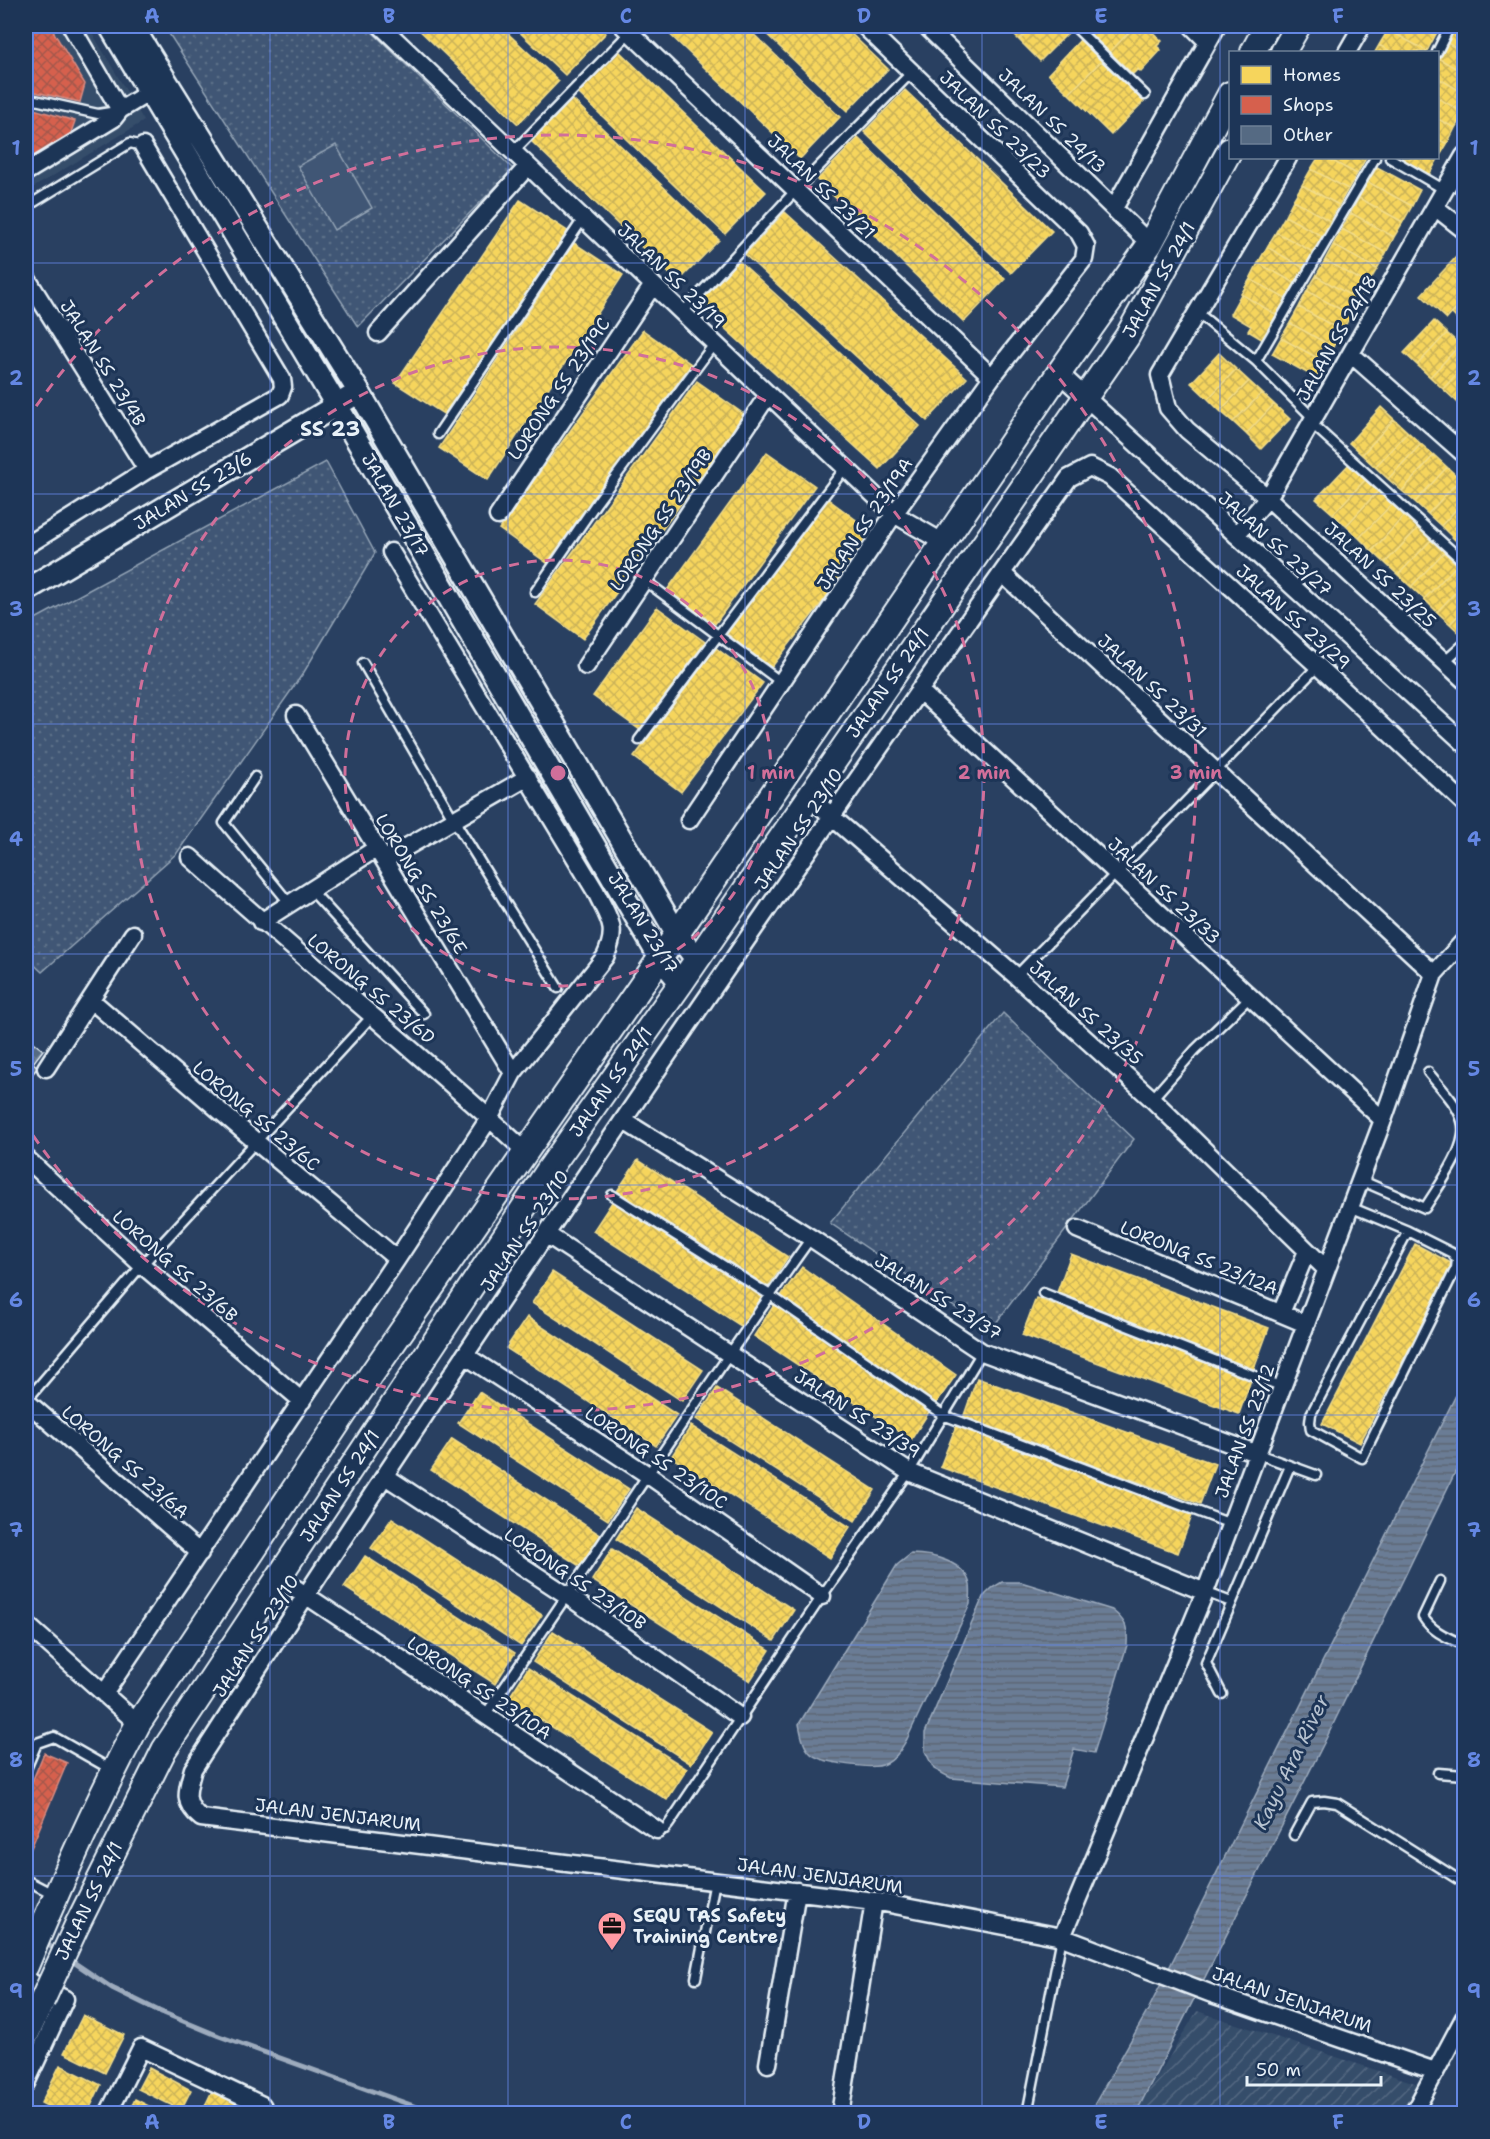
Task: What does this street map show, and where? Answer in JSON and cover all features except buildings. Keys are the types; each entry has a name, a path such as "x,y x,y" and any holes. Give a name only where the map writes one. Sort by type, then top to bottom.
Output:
{"main road":[{"path":"1254,51 1267,26"},
{"path":"1284,51 1298,26"},
{"name":"JALAN SS 24/1","path":"26,1966 53,1900 113,1771 138,1724 344,1414 678,934 1059,373 1150,244 1229,96"},
{"name":"JALAN SS 24/1","path":"26,2035 78,1923 164,1750 548,1172 1127,337 1229,152"}],"street":[{"path":"71,26 120,110"},
{"name":"JALAN 23/17","path":"110,26 158,87 359,392 678,934 697,960"},
{"name":"JALAN 23/17","path":"132,26 158,87 338,406 660,958 681,983"},
{"name":"JALAN SS 23/19","path":"381,26 894,514 944,543"},
{"name":"JALAN SS 23/23","path":"864,26 1079,233 1086,246 1084,259"},
{"name":"JALAN SS 24/13","path":"926,26 1150,244"},
{"path":"1192,26 1208,42"},
{"path":"1114,208 1217,26"},
{"path":"1348,51 1362,26"},
{"name":"JALAN SS 23/21","path":"630,28 992,377"},
{"path":"26,172 113,119 120,110 158,87"},
{"path":"26,546 147,470 280,395 283,387 282,379 143,146"},
{"name":"JALAN SS 24/18","path":"1236,534 1268,498 1464,156"},
{"path":"1268,498 1187,430 1168,408 1160,375 1287,159"},
{"path":"378,333 528,166"},
{"path":"1435,207 1464,230"},
{"name":"JALAN SS 23/19A","path":"689,820 894,514 992,377 1084,259"},
{"name":"JALAN SS 23/4B","path":"26,277 147,470"},
{"name":"LORONG SS 23/19C","path":"498,516 653,285"},
{"path":"1351,354 1464,454"},
{"name":"JALAN SS 23/27","path":"1059,373 1464,743"},
{"name":"JALAN SS 23/6","path":"26,590 359,392"},
{"name":"LORONG SS 23/19B","path":"586,666 768,395"},
{"name":"JALAN SS 23/10","path":"187,1801 193,1769 305,1595 546,1234 831,816 1069,478 1090,467"},
{"name":"JALAN SS 23/29","path":"1090,467 1110,477 1318,666 1464,803"},
{"name":"JALAN SS 23/25","path":"1268,498 1464,680"},
{"path":"104,1694 398,1259 490,1117 513,1073 605,957 612,943 613,928 596,892 392,552"},
{"name":"JALAN SS 23/31","path":"1002,573 1434,974"},
{"name":"JALAN SS 23/33","path":"920,690 1383,1120"},
{"name":"LORONG SS 23/6E","path":"296,715 513,1073"},
{"path":"261,921 380,854 454,820 528,777"},
{"name":"JALAN SS 23/35","path":"810,796 1016,976 1152,1099 1326,1269"},
{"name":"LORONG SS 23/6D","path":"190,856 261,921 490,1117 526,1152"},
{"path":"46,1068 134,934"},
{"name":"JALAN SS 23/12","path":"1062,1937 1205,1592 1383,1120 1434,974 1464,940"},
{"name":"LORONG SS 23/6C","path":"91,1000 255,1141 398,1259"},
{"name":"JALAN SS 23/37","path":"624,1120 811,1238 982,1352 1258,1454"},
{"name":"LORONG SS 23/6B","path":"26,1158 142,1265 302,1401"},
{"name":"LORONG SS 23/12A","path":"1077,1229 1306,1324"},
{"name":"JALAN SS 23/39","path":"546,1234 909,1473 1205,1592"},
{"path":"1281,1313 1307,1251"},
{"name":"LORONG SS 23/10C","path":"466,1356 648,1475 822,1596"},
{"name":"LORONG SS 23/6A","path":"26,1401 200,1553"},
{"name":"LORONG SS 23/10B","path":"385,1476 568,1596 740,1717"},
{"name":"LORONG SS 23/10A","path":"280,1578 657,1830"},
{"path":"26,1624 138,1724"},
{"name":"JALAN JENJARUM","path":"187,1801 192,1811 201,1818 874,1900 1062,1937 1212,1994 1435,2071"},
{"path":"768,2064 796,1891"},
{"path":"840,2114 874,1900"},
{"path":"26,1980 65,1999 26,2083"},
{"path":"1413,2114 1464,2018"},
{"path":"108,2114 141,2048 262,2105 267,2114"}],"lane":[{"path":"1074,26 1145,95"},
{"path":"1438,51 1450,26"},
{"path":"513,152 630,28"},
{"path":"682,313 796,190 912,72"},
{"path":"26,98 98,114 120,110"},
{"path":"26,207 130,143 143,146"},
{"path":"1256,361 1375,159"},
{"path":"1392,159 1444,190"},
{"path":"438,434 583,219"},
{"path":"1197,312 1256,361 1313,421 1464,562"},
{"path":"535,592 597,502 714,344"},
{"path":"639,740 845,468"},
{"path":"644,580 781,682"},
{"path":"1444,662 1464,644"},
{"path":"363,663 454,820 558,988"},
{"path":"1016,976 1318,666"},
{"path":"255,777 224,823 290,904"},
{"path":"311,891 424,1014"},
{"path":"1152,1099 1195,1050 1250,997"},
{"path":"26,1401 142,1265 373,1015"},
{"path":"1360,1180 1425,1209 1460,1149 1464,1136 1462,1120 1453,1104 1428,1072"},
{"path":"612,1195 770,1295 943,1415 1231,1524"},
{"path":"1350,1207 1408,1231 1452,1253 1457,1260 1456,1268 1362,1458 1311,1430 1311,1414 1408,1231"},
{"path":"484,1716 811,1238"},
{"path":"1043,1293 1282,1387"},
{"path":"657,1830 665,1829 669,1824 822,1596 909,1473 982,1352"},
{"path":"1258,1454 1316,1475"},
{"path":"1222,1694 1206,1663 1290,1466"},
{"path":"1440,1581 1423,1617 1428,1626 1464,1645"},
{"path":"1205,1592 1232,1602"},
{"path":"26,1768 37,1743 54,1737 113,1771"},
{"path":"1438,1773 1464,1775"},
{"path":"1294,1835 1312,1802 1337,1803 1464,1883"},
{"path":"26,1880 53,1900"},
{"path":"696,1978 715,1881"},
{"path":"1027,2114 1062,1937"}],"shaded area":[{"path":"26,26 88,26 144,121 26,192"},
{"path":"164,26 366,26 513,169 358,327"},
{"path":"336,145 372,208 334,230 298,166"},
{"path":"326,462 375,553 304,672 177,853 42,972 26,957 26,624"},
{"path":"1003,1013 1134,1139 990,1331 830,1223"},
{"path":"1197,2011 1418,2084 1402,2113 1135,2114"}],"water":[{"name":"Kayu Ara River","path":"1464,1379 1464,1454 1324,1743 1136,2113 1089,2114 1148,2010"},
{"path":"911,1554 937,1557 961,1570 970,1585 970,1604 907,1739 895,1757 879,1766 859,1766 836,1763 817,1757 806,1748 799,1724 897,1565"},
{"path":"1002,1582 1021,1582 1112,1610 1123,1621 1126,1629 1127,1645 1094,1753 1074,1749 1062,1787 951,1778 934,1769 925,1751 925,1733 983,1597"}],"waterway":[{"path":"42,1941 59,1952"},
{"path":"69,1959 112,1988 159,2011 219,2036 436,2114"}],"place":[{"name":"SEQU TAS Safety Training Centre","path":"612,1952"}],"district":[{"name":"SS 23","path":"330,429"}]}
